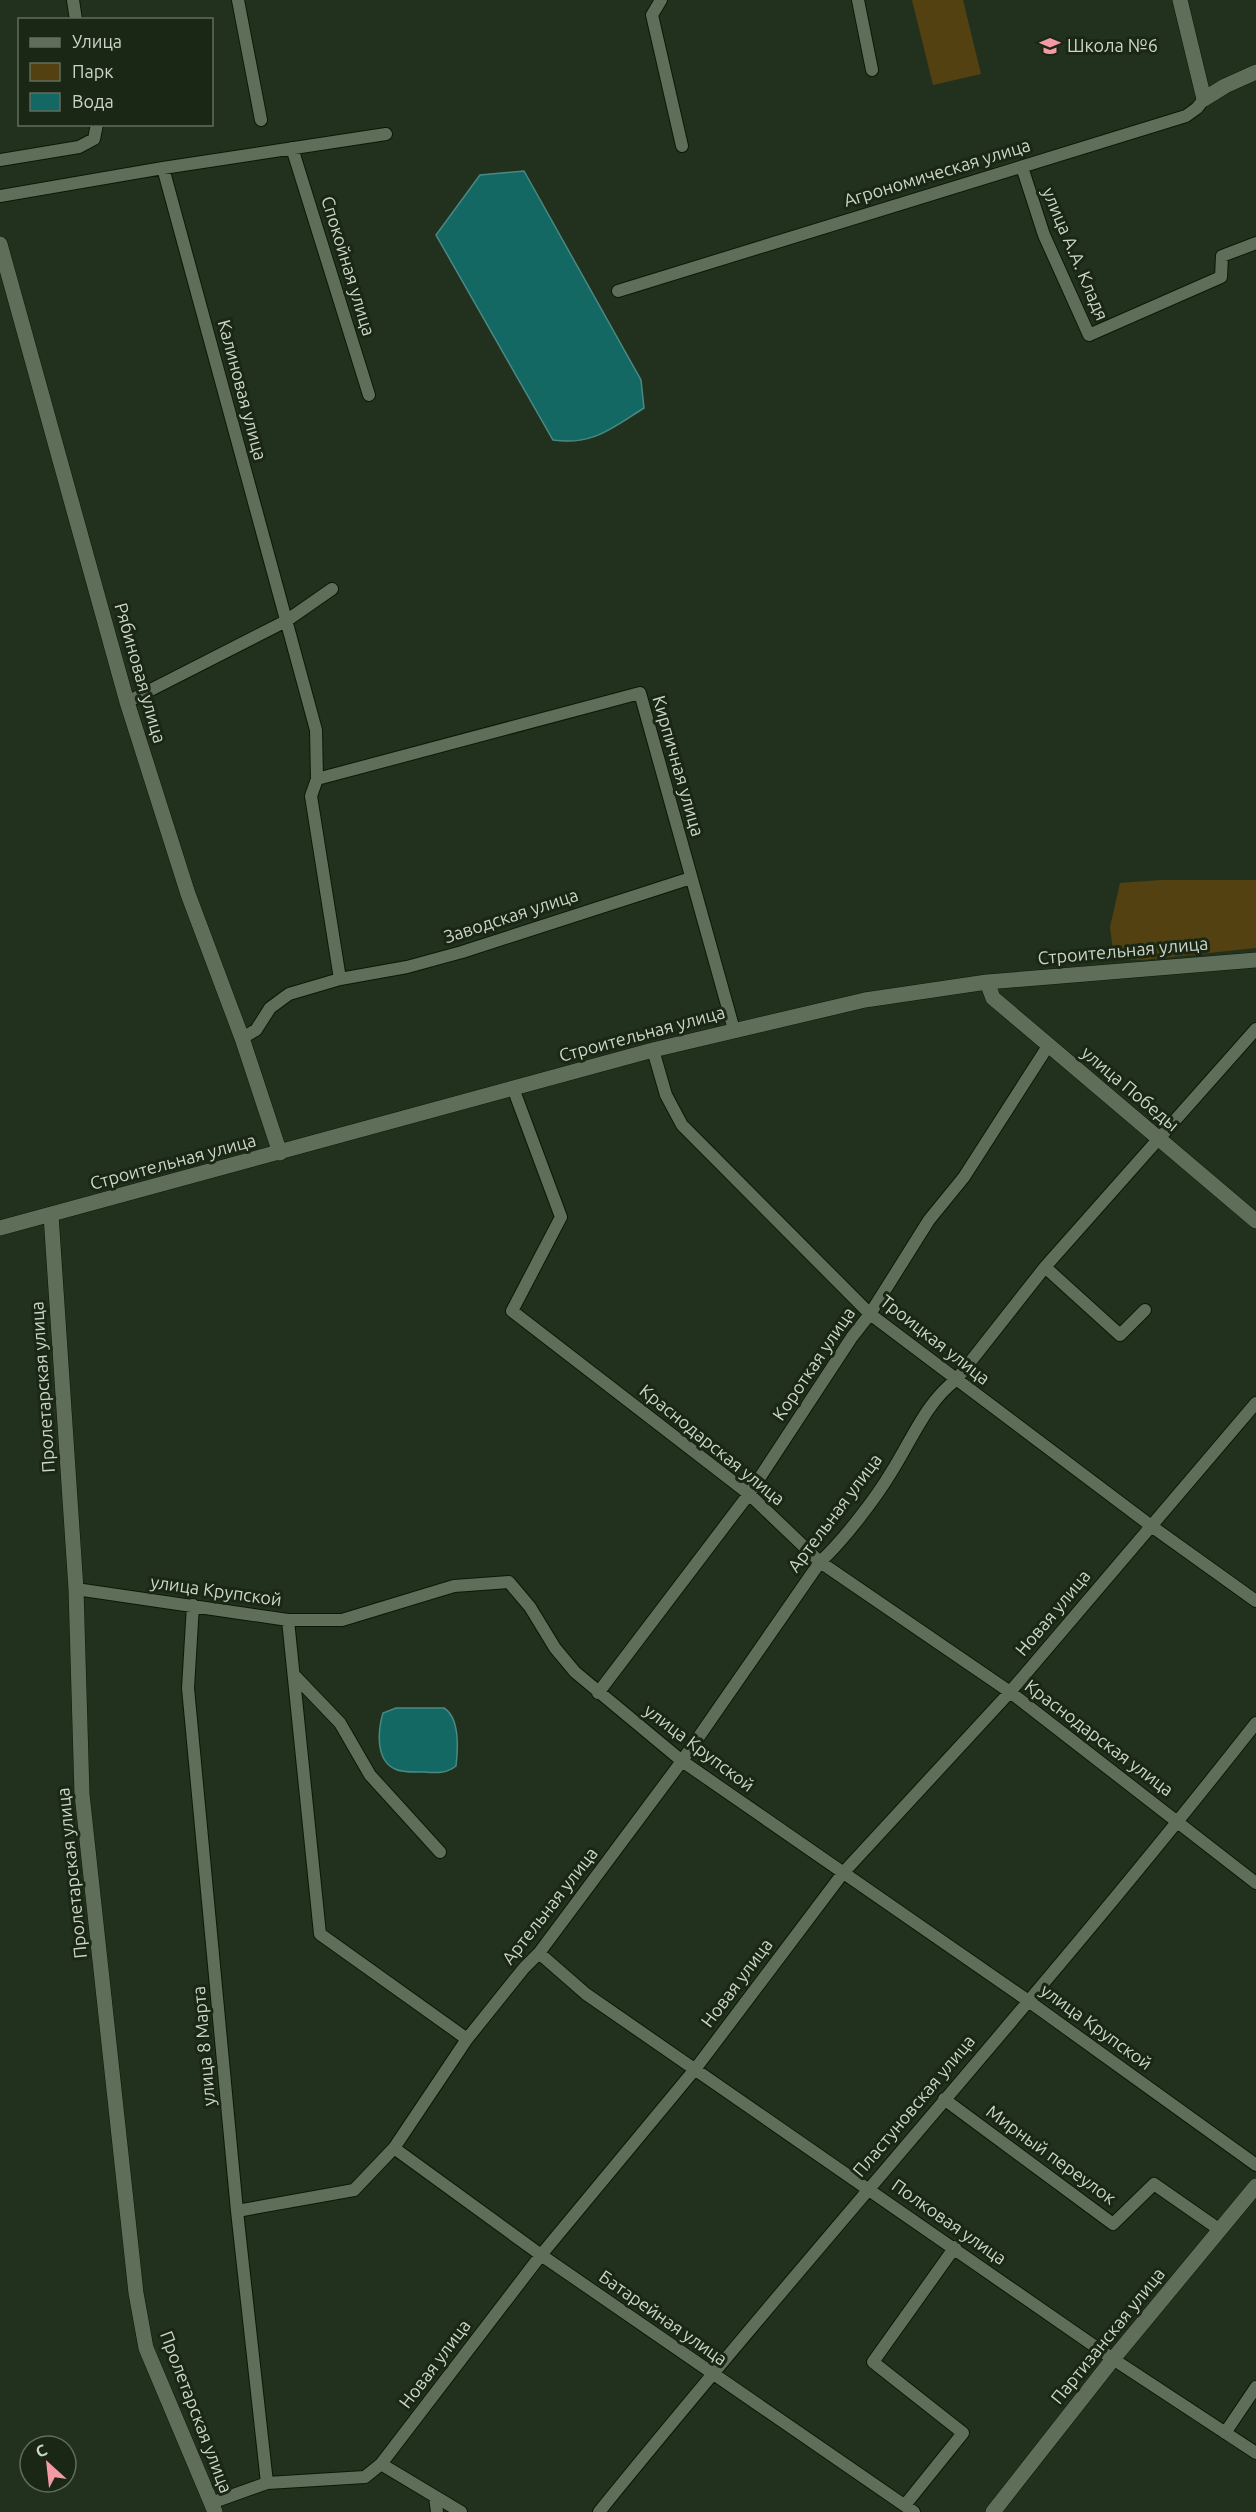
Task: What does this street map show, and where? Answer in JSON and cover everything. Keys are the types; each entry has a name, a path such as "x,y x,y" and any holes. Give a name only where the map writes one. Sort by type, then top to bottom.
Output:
{"street":[{"path":"73,0 76,18"},
{"path":"238,0 261,120"},
{"path":"661,0 652,15 682,146"},
{"path":"858,0 872,70"},
{"path":"1180,0 1204,99"},
{"name":"Агрономическая улица","path":"618,291 1186,116 1204,99 1225,86 1256,72"},
{"path":"0,160 79,147 94,139 97,126"},
{"path":"0,196 386,134"},
{"name":"Спокойная улица","path":"292,148 369,395"},
{"name":"улица А.А. Кладя","path":"1022,167 1044,235 1089,334 1221,278 1222,256 1256,243"},
{"name":"Калиновая улица","path":"163,168 316,730 317,779 312,796 340,979"},
{"name":"Рябиновая улица","path":"0,243 127,702 188,894 242,1038 280,1153"},
{"path":"127,702 286,621 332,589"},
{"name":"Кирпичная улица","path":"317,779 640,693 734,1030"},
{"name":"Заводская улица","path":"242,1038 256,1029 270,1008 290,994 340,979 407,967 462,952 691,878"},
{"name":"Строительная улица","path":"0,1228 653,1050 866,1000 987,982 1256,960"},
{"name":"улица Победы","path":"987,982 993,998 1256,1221"},
{"name":"Артельная улица","path":"237,2211 354,2190 394,2148 467,2039 524,1968 539,1953 682,1761 820,1562 833,1550 892,1471 905,1447 945,1388 956,1380 1045,1268 1256,1029"},
{"name":"Короткая улица","path":"598,1693 750,1494 852,1337 870,1314 929,1220 964,1177 1048,1046"},
{"name":"Троицкая улица","path":"653,1050 666,1095 682,1125 870,1314 1150,1526 1256,1601"},
{"name":"Краснодарская улица","path":"513,1088 561,1217 512,1311 750,1494 820,1562 1010,1692 1256,1882"},
{"name":"Пролетарская улица","path":"51,1215 76,1589 82,1794 136,2293 146,2348 213,2507"},
{"path":"1045,1268 1120,1335 1145,1310"},
{"name":"Новая улица","path":"213,2507 267,2483 365,2477 381,2464 541,2255 696,2068 843,1873 1010,1692 1256,1403"},
{"name":"улица Крупской","path":"76,1589 288,1620 342,1620 454,1586 509,1582 530,1607 555,1648 575,1672 682,1761 1027,2000 1256,2165"},
{"name":"улица 8 Марта","path":"193,1605 188,1688 237,2211 267,2483"},
{"path":"288,1620 320,1934 467,2039"},
{"path":"294,1675 340,1723 370,1774 440,1852"},
{"name":"Пластуновская улица","path":"599,2512 711,2373 1179,1822 1256,1723"},
{"name":"Полковая улица","path":"539,1953 586,1994 955,2247 1113,2359 1256,2453"},
{"name":"Мирный переулок","path":"944,2099 1113,2224 1154,2184 1220,2230"},
{"name":"Батарейная улица","path":"394,2148 541,2255 910,2509"},
{"name":"Партизанская улица","path":"993,2512 1113,2359 1256,2186"},
{"path":"910,2509 963,2433 873,2362 955,2247"},
{"path":"1225,2433 1256,2386"},
{"path":"381,2464 461,2512"},
{"path":"435,2497 437,2512"}],"green space":[{"path":"912,0 963,0 981,74 933,85"},
{"path":"1160,880 1256,880 1256,948 1143,960 1114,959 1110,927 1120,883"}],"water":[{"path":"524,171 641,380 644,408 601,434 590,438 553,440 436,235 480,175"},
{"path":"396,1708 444,1708 453,1719 457,1734 456,1766 445,1772 433,1773 402,1771 389,1765 381,1752 379,1736 383,1713"}],"place":[{"name":"Школа №6","path":"1050,46"}]}
